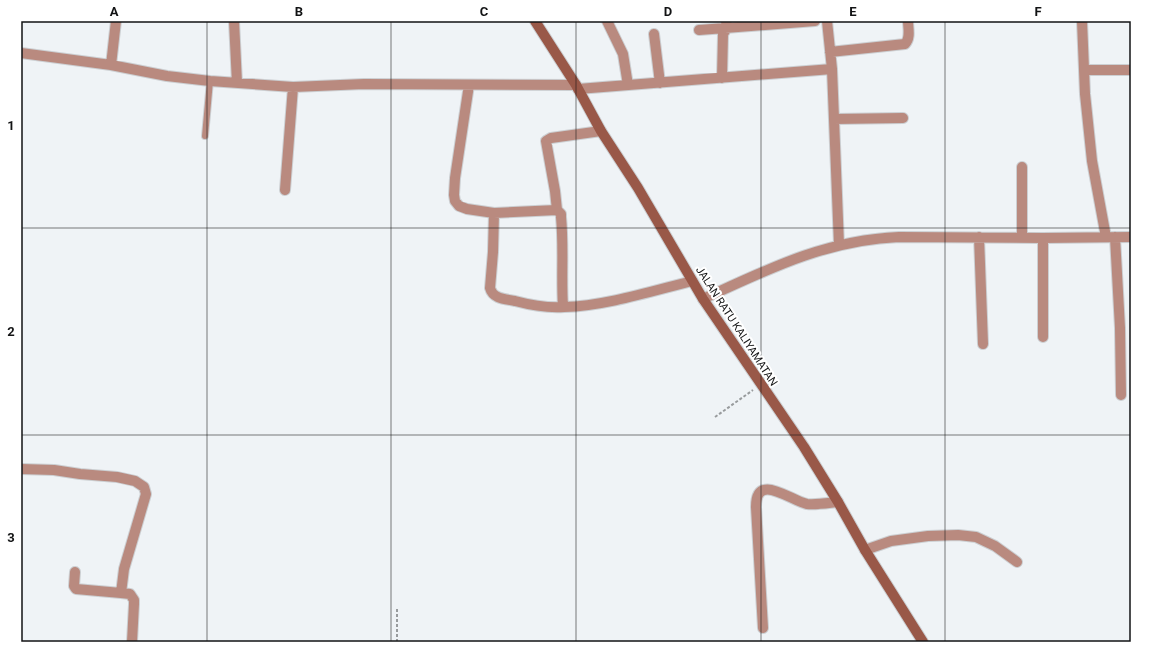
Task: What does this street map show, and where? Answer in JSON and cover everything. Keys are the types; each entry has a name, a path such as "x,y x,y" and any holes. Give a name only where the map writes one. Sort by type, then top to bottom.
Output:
{"main road":[{"name":"JALAN RATU KALIYAMATAN","path":"535,21 577,87 601,131 638,188 703,299 804,447 838,502 865,550 923,642"}],"street":[{"path":"111,65 116,21"},
{"path":"234,21 237,83"},
{"path":"607,21 622,50 628,85"},
{"path":"699,30 726,25 815,21"},
{"path":"827,21 832,69 839,245"},
{"path":"830,52 905,44 909,39 908,21"},
{"path":"1082,21 1086,101 1092,161 1110,237 1120,328 1121,395"},
{"path":"722,78 723,34 726,25"},
{"path":"654,34 660,83"},
{"path":"21,53 111,65 167,76 210,81 293,87 364,84 577,87 660,83 832,69"},
{"path":"1084,70 1131,70"},
{"path":"469,85 455,178 454,195 459,206 467,209 494,213 557,210"},
{"path":"285,190 293,87"},
{"path":"834,119 904,118"},
{"path":"563,307 561,214 557,210 546,141 551,138 601,131"},
{"path":"1022,167 1022,238"},
{"path":"494,213 490,288 491,293 497,297 526,304 563,307 602,302 692,281"},
{"path":"979,237 983,344"},
{"path":"703,299 776,266 816,251 839,245 880,238 1131,237"},
{"path":"1043,238 1043,337"},
{"path":"21,469 54,470 117,477 135,480 142,484 146,494 124,569 121,593"},
{"path":"763,628 756,507 758,495 763,491 771,490 807,504 838,502"},
{"path":"865,550 891,541 928,536 958,535 976,537 995,546 1017,562"},
{"path":"75,572 74,586 76,589 130,594 134,600 132,642"}],"lane":[{"path":"205,136 210,81"}],"path":[{"path":"715,417 761,385"},
{"path":"397,608 397,642"}]}
